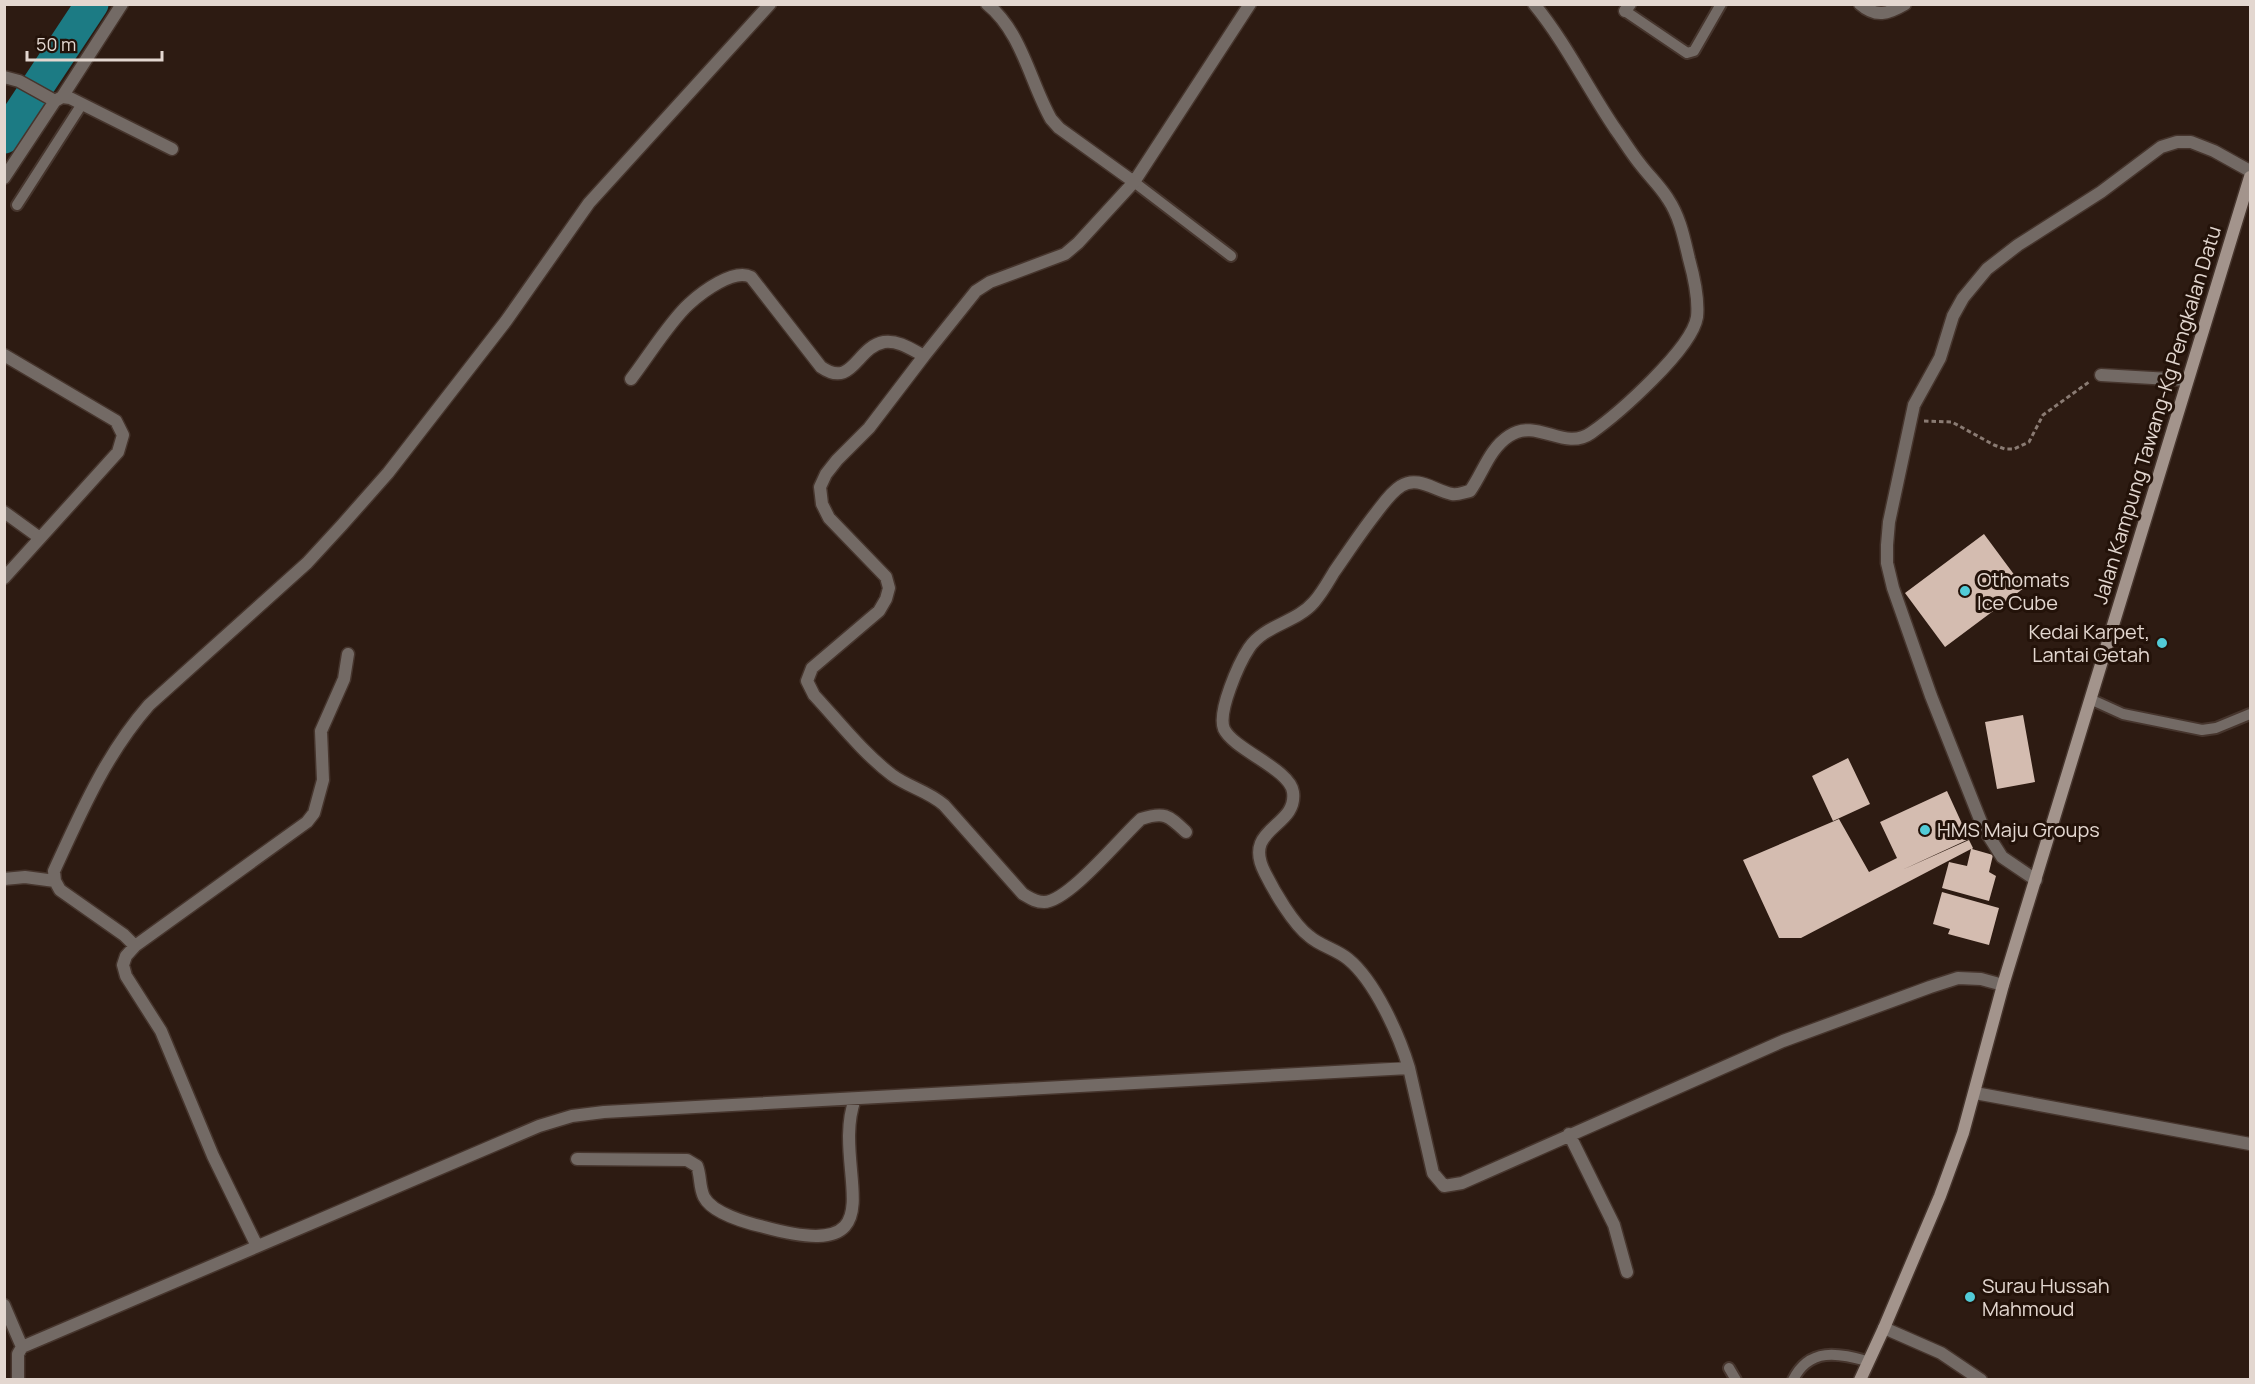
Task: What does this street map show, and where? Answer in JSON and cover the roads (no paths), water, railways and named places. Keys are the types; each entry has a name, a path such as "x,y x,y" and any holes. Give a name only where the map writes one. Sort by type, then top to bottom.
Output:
{"street":[{"path":"4,178 55,98 122,4"},
{"path":"135,946 124,935 60,890 55,881 54,871 94,784 129,728 149,705 307,563 342,525 395,464 506,321 589,203 770,4"},
{"path":"987,4 1003,22 1020,49 1051,119 1059,128 1134,182"},
{"path":"1186,832 1170,817 1157,813 1141,819 1068,892 1046,902 1035,901 1023,894 944,805 932,795 908,785 882,766 808,688 807,681 812,668 879,611 889,588 886,577 878,567 829,518 822,504 820,487 826,474 837,460 869,428 976,291 998,278 1065,254 1134,182 1250,4"},
{"path":"1534,4 1580,72 1597,102 1640,165 1660,187 1677,214 1684,235 1696,294 1696,318 1690,337 1674,358 1597,427 1581,438 1563,439 1540,430 1523,430 1509,435 1496,447 1470,491 1455,495 1423,483 1400,486 1360,533 1314,602 1300,615 1255,639 1247,650 1222,712 1224,729 1281,775 1293,789 1293,802 1287,814 1269,829 1258,849 1264,873 1307,935 1348,959 1360,972 1388,1015 1402,1042 1433,1173 1444,1186 1462,1184 1569,1134 1783,1041 1930,987 1958,978 1981,979 2003,985"},
{"path":"1860,4 1881,15 1890,14 1905,4"},
{"path":"4,77 19,81 55,98 82,104 172,149"},
{"path":"2036,880 2002,857 1983,827 1931,696 1893,588 1887,563 1889,522 1910,419 1921,391 1940,358 1953,316 1963,298 1987,269 2018,244 2101,192 2161,147 2177,142 2191,142 2214,151 2250,171"},
{"name":"Jalan Kampung Tawang-Kg Pengkalan Datu","path":"1860,1380 1940,1196 1963,1133 2003,985 2250,177"},
{"path":"631,379 689,304 736,274 744,274 751,278 821,367 829,373 840,375 846,372 866,352 882,342 898,343 924,356"},
{"path":"4,355 116,421 123,435 123,443 118,452 4,578"},
{"path":"2101,375 2187,380"},
{"path":"4,512 40,538"},
{"path":"257,1246 213,1156 161,1031 126,976 123,964 126,956 135,946 307,822 314,813 323,780 321,731 345,679 348,654"},
{"path":"4,879 25,877 55,881"},
{"path":"18,1380 18,1354 22,1347 539,1126 572,1116 604,1112 1409,1068"},
{"path":"1975,1093 2250,1144"},
{"path":"577,1160 687,1160 697,1166 705,1198 712,1207 742,1222 773,1230 804,1236 825,1236 841,1232 850,1219 853,1198 849,1121 855,1099"},
{"path":"1569,1134 1614,1225 1627,1272"},
{"path":"4,1305 22,1347"},
{"path":"1884,1328 1941,1353 1981,1380"}],"lane":[{"path":"1627,8 1688,53 1695,51 1721,4"},
{"path":"17,205 82,104"},
{"path":"1134,182 1231,256"},
{"path":"2090,699 2123,714 2202,730 2216,728 2250,714"},
{"path":"1793,1380 1798,1370 1809,1360 1823,1355 1835,1353 1867,1361"},
{"path":"1729,1368 1736,1380"}],"waterway":[{"path":"4,137 92,4"}],"place":[{"name":"Othomats Ice Cube","path":"1965,591"},
{"name":"Kedai Karpet, Lantai Getah","path":"2162,643"},
{"name":"HMS Maju Groups","path":"1925,830"},
{"name":"Surau Hussah Mahmoud","path":"1970,1297"}]}
